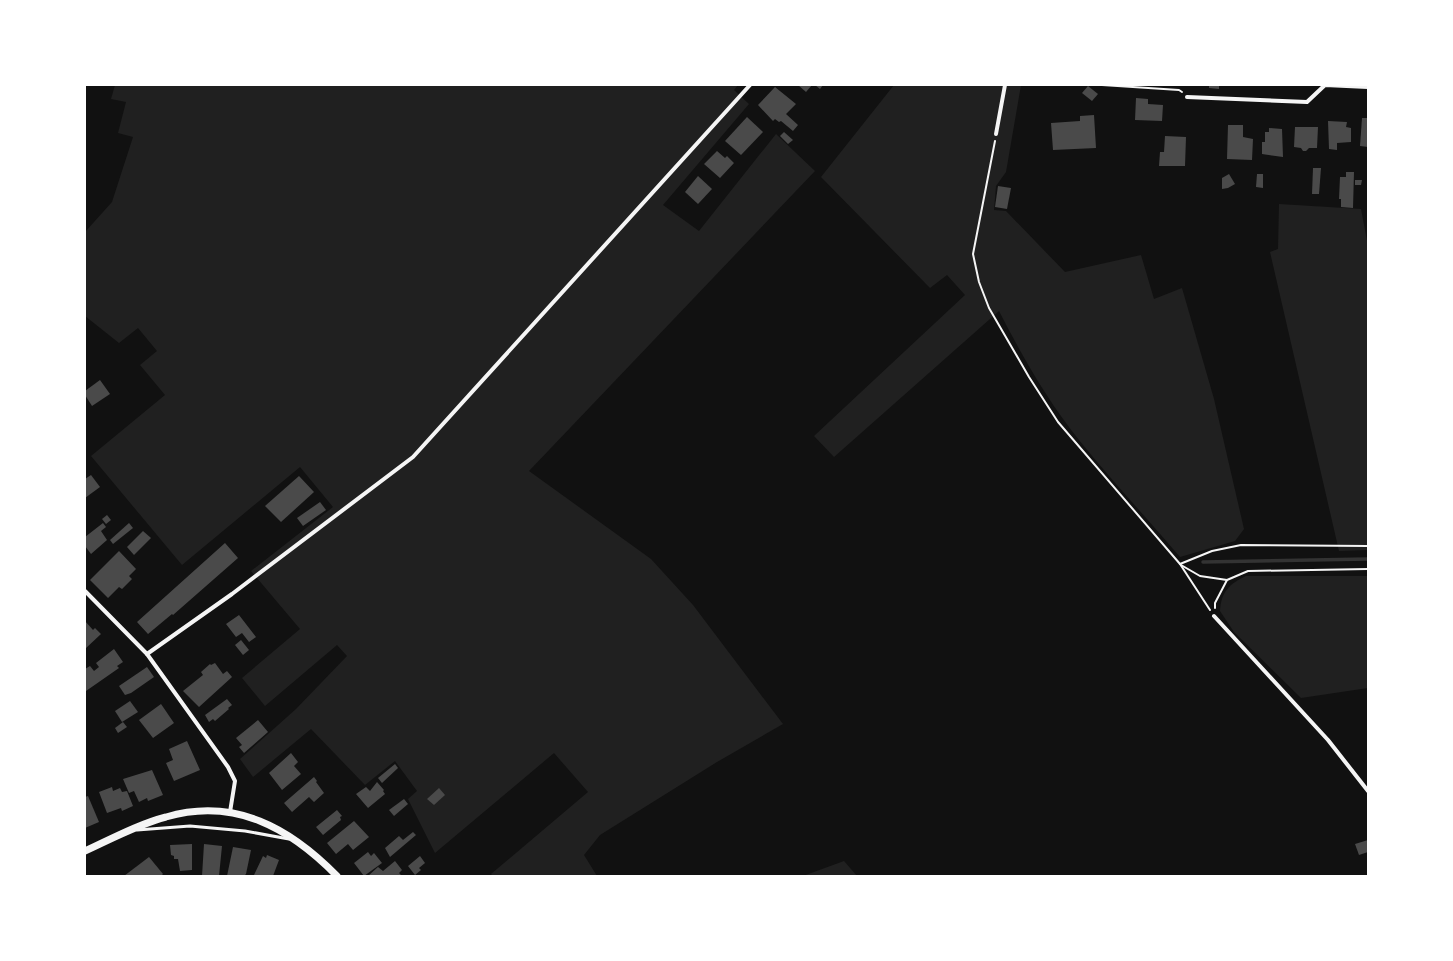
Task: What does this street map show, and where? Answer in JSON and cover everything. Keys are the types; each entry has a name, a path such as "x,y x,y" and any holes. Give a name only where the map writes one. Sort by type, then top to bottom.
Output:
{"street":[{"path":"147,654 232,594 413,457 750,85"},
{"path":"996,134 1005,85"},
{"path":"1187,97 1307,102 1326,85 1368,87"},
{"path":"85,590 147,654 231,772 235,782 230,812"},
{"path":"1214,616 1328,740 1368,791"},
{"path":"85,851 165,817 193,811 230,812 260,820 294,840 322,861 337,876"}],"lane":[{"path":"134,830 190,826 245,831 294,840"}],"path":[{"path":"1102,85 1179,90 1187,97"},
{"path":"996,134 973,254 979,282 989,308 1029,377 1058,422 1180,564 1214,616"},
{"path":"1180,564 1212,551 1241,545 1368,546"},
{"path":"1180,564 1200,576 1227,580 1248,571 1368,569"},
{"path":"1214,616 1215,602 1227,580"}],"shaded area":[{"path":"115,85 738,85 734,90 749,104 663,205 699,231 776,134 815,171 529,471 651,559 693,605 783,724 717,762 600,835 584,855 597,876 493,876 491,874 588,792 554,753 435,853 408,799 417,791 395,761 365,785 311,729 253,777 240,759 296,709 347,656 337,645 265,706 242,678 300,629 251,571 333,507 300,467 182,565 91,456 165,395 140,365 157,351 138,328 119,343 85,316 85,232 112,202 133,137 118,133 126,102 111,99"},
{"path":"894,85 1021,85 1006,172 996,186 994,210 1006,211 1065,272 1141,255 1154,299 1182,288 1214,399 1244,529 1235,541 1180,557 1067,425 1036,377 999,311 834,457 814,436 965,295 947,275 930,288 821,177"},
{"path":"1279,204 1361,209 1368,246 1368,550 1339,551 1270,252 1278,249"},
{"path":"1246,576 1368,576 1368,688 1301,698 1234,632 1220,611 1222,599 1227,589 1235,582"},
{"path":"844,861 857,876 803,876"}],"building":[{"path":"798,85 812,85 806,92"},
{"path":"815,85 823,85 820,89"},
{"path":"1209,85 1219,85 1219,89 1209,88"},
{"path":"1088,86 1098,94 1092,101 1082,93"},
{"path":"775,87 796,104 786,114 798,125 793,131 781,121 779,122 775,119 773,121 758,105"},
{"path":"1136,98 1148,99 1148,104 1163,105 1162,121 1135,120"},
{"path":"1094,115 1096,148 1053,150 1051,123 1080,121 1080,116"},
{"path":"747,117 763,132 741,155 725,141"},
{"path":"1362,118 1368,118 1368,147 1360,146"},
{"path":"1328,121 1347,122 1346,127 1351,128 1351,142 1337,143 1337,150 1329,149"},
{"path":"1228,125 1243,125 1243,137 1253,139 1252,160 1227,159"},
{"path":"1295,127 1318,127 1317,148 1309,148 1306,151 1303,151 1301,148 1294,147"},
{"path":"1269,128 1282,129 1283,157 1262,154 1262,142 1265,142 1265,132 1269,132"},
{"path":"784,132 793,140 788,144 780,136"},
{"path":"1165,136 1186,137 1185,166 1159,166 1160,152 1164,152"},
{"path":"717,151 725,158 727,156 734,163 720,178 704,164"},
{"path":"1313,168 1321,168 1319,194 1312,194"},
{"path":"1346,172 1354,172 1353,208 1341,207 1341,199 1339,199 1340,177 1346,177"},
{"path":"1229,174 1235,184 1228,188 1222,189 1222,178"},
{"path":"1257,174 1263,174 1263,188 1256,187"},
{"path":"698,176 712,189 698,204 685,192"},
{"path":"1355,180 1362,180 1361,185 1355,185"},
{"path":"998,186 1011,188 1007,209 995,207"},
{"path":"100,380 110,394 92,406 85,395 85,391"},
{"path":"91,475 100,487 85,498 85,479"},
{"path":"299,476 314,492 281,522 265,506"},
{"path":"320,502 326,510 303,526 297,518"},
{"path":"107,515 111,520 106,524 102,519"},
{"path":"103,523 106,527 101,531 107,540 91,554 85,546 85,537"},
{"path":"129,523 133,528 113,544 110,540"},
{"path":"143,531 151,538 134,555 127,547"},
{"path":"225,543 238,558 173,615 172,614 148,634 137,622"},
{"path":"119,551 136,569 129,576 132,579 122,589 119,587 108,598 90,580"},
{"path":"239,615 256,637 249,642 242,633 236,637 226,624"},
{"path":"85,621 93,630 95,628 101,634 85,649"},
{"path":"241,640 249,650 243,655 235,645"},
{"path":"114,649 123,662 117,666 119,668 86,691 85,669 90,666 94,671 99,667 96,663"},
{"path":"215,663 223,674 227,671 232,677 199,707 183,691 203,675 201,672 210,664"},
{"path":"147,667 154,677 131,693 125,695 119,686"},
{"path":"227,699 232,705 228,708 229,709 215,721 213,719 209,722 205,715"},
{"path":"130,701 138,712 122,722 115,711"},
{"path":"161,704 174,723 153,738 139,720"},
{"path":"258,720 268,732 244,753 239,747 242,745 236,738"},
{"path":"123,722 127,727 118,733 115,728"},
{"path":"187,741 200,770 174,781 166,763 173,760 169,749"},
{"path":"291,753 298,762 294,766 301,774 282,790 269,773"},
{"path":"395,764 398,768 382,783 378,778"},
{"path":"152,770 163,795 148,801 147,798 139,802 134,791 129,793 123,779"},
{"path":"314,777 324,793 314,802 309,797 292,812 284,803"},
{"path":"377,782 384,790 383,791 385,794 368,808 356,794 366,787 370,791"},
{"path":"112,787 113,791 120,788 122,792 127,791 133,806 122,811 121,808 107,813 99,792"},
{"path":"439,788 445,795 434,805 427,799"},
{"path":"88,796 99,822 85,828 85,797"},
{"path":"404,799 408,804 394,816 389,810"},
{"path":"337,810 342,816 340,817 341,820 323,835 316,827"},
{"path":"354,821 369,837 353,850 348,844 336,854 327,843"},
{"path":"413,832 416,835 390,857 385,848 399,836 403,840"},
{"path":"1368,840 1368,852 1359,855 1355,844"},
{"path":"192,844 192,870 180,871 178,859 174,859 174,856 171,855 170,845"},
{"path":"204,844 222,846 219,876 202,876"},
{"path":"233,847 251,850 246,874 244,876 227,876"},
{"path":"368,852 371,856 374,853 382,863 364,876 354,863"},
{"path":"267,855 279,860 273,876 254,875 263,856 266,858"},
{"path":"420,856 425,863 419,868 421,870 415,875 408,866"},
{"path":"149,857 163,874 161,876 124,876"},
{"path":"395,861 402,870 399,873 402,876 368,876 378,867 383,871"}],"waterway":[{"path":"1203,562 1368,559"}]}
